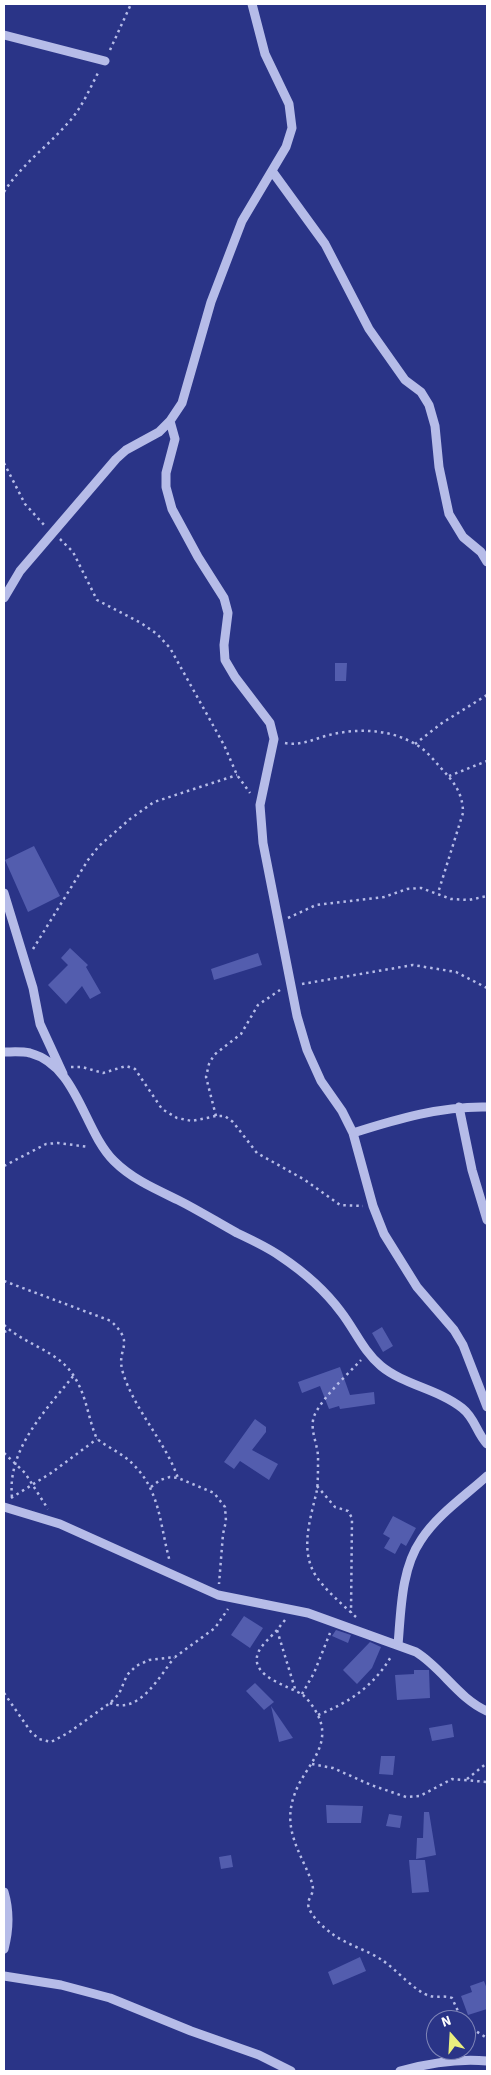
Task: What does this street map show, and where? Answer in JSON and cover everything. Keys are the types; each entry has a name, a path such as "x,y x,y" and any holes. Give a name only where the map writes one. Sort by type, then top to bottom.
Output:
{"street":[{"path":"4,598 20,571 116,459 126,450 159,432 182,402 211,302 242,221 286,147 292,128 289,104 277,75 265,54 252,4"},
{"path":"4,35 105,61"},
{"path":"272,171 325,244 379,345 405,380 425,398 435,426 439,466 450,514 463,537 481,552 487,562"},
{"path":"170,420 175,439 166,473 166,487 172,508 198,557 224,598 228,613 224,645 225,660 235,677 270,724 274,739 260,805 263,843 291,986 307,1050 322,1081 353,1133 373,1206 399,1262 463,1345 487,1407"},
{"path":"4,893 33,988 40,1024 64,1077 102,1146 113,1160 132,1177 278,1254 306,1274 327,1292 368,1354 382,1367 398,1377 460,1407 474,1419 481,1437 487,1444"},
{"path":"4,1052 28,1053 39,1056 64,1077"},
{"path":"353,1133 410,1116 459,1107 487,1107"},
{"path":"459,1107 472,1170 487,1220"},
{"path":"398,1645 405,1586 410,1566 420,1541 440,1518 487,1476"},
{"path":"4,1507 60,1524 218,1595 293,1609 398,1645 430,1661 456,1688 487,1710"},
{"path":"4,1892 9,1907 4,1949"},
{"path":"4,1976 61,1985 110,1998 259,2055 291,2071"},
{"path":"400,2071 426,2064 453,2060 487,2061"}],"path":[{"path":"4,192 13,177 28,161 70,122 105,61 131,4"},
{"path":"4,462 24,504 73,552 97,600 142,623 157,634 170,648 224,746 237,775 260,805"},
{"path":"415,744 442,723 487,695"},
{"path":"274,739 292,745 349,731 373,730 415,744 449,776 460,791 463,800 463,813 438,893"},
{"path":"449,776 487,761"},
{"path":"24,961 98,846 154,802 237,775"},
{"path":"280,926 300,910 316,905 356,902 384,897 407,889 421,888 438,893 451,900 469,900 487,896"},
{"path":"216,1116 206,1078 209,1064 214,1055 242,1034 258,1004 272,993 291,986 382,968 413,965 433,966 456,972 487,988"},
{"path":"60,1068 82,1067 103,1073 126,1066 135,1069 162,1109 177,1118 192,1121 224,1116 233,1122 257,1153 306,1180 340,1205 373,1206"},
{"path":"4,1166 46,1144 102,1146"},
{"path":"4,1281 111,1321 120,1330 126,1343 121,1357 123,1372 145,1419 171,1457 178,1478"},
{"path":"4,1326 55,1357 74,1376 84,1395 97,1440 126,1458 152,1487 158,1504 166,1547 174,1574"},
{"path":"4,1332 9,1330"},
{"path":"358,1620 328,1592 315,1574 308,1559 309,1525 317,1486 318,1453 312,1429 315,1413 326,1398 368,1354"},
{"path":"12,1497 14,1463 34,1426 74,1376"},
{"path":"4,1503 34,1485 97,1440"},
{"path":"4,1453 34,1485 60,1524"},
{"path":"152,1487 160,1480 170,1476 178,1478 214,1493 225,1507 226,1521 222,1534 218,1595"},
{"path":"317,1486 335,1507 348,1511 352,1518 351,1613"},
{"path":"110,1703 124,1707 133,1704 145,1694 175,1657 216,1628 235,1597"},
{"path":"293,1609 258,1651 256,1660 265,1674 302,1694 318,1715 323,1734 320,1749 295,1791 289,1814 297,1848 311,1880 313,1891 308,1901 309,1908 333,1935 381,1959 417,1989 430,1996 452,1998 457,2010"},
{"path":"302,1694 336,1624"},
{"path":"277,1630 296,1692"},
{"path":"318,1715 351,1700 364,1691 377,1677 398,1645"},
{"path":"4,1693 31,1732 39,1739 51,1742 68,1733 110,1703 119,1694 127,1675 136,1666 149,1660 175,1657"},
{"path":"468,1779 487,1763"},
{"path":"311,1764 333,1768 371,1785 406,1796 420,1796 452,1779 487,1782"},
{"path":"476,2031 487,2038"}],"building":[{"path":"335,663 347,663 346,681 335,681"},
{"path":"34,846 60,896 28,912 5,860"},
{"path":"70,948 88,965 86,967 101,993 90,999 82,986 66,1004 48,985 68,965 61,958"},
{"path":"258,953 262,965 214,980 211,969"},
{"path":"382,1327 393,1346 383,1352 372,1333"},
{"path":"340,1367 350,1395 374,1392 375,1404 340,1409 339,1406 329,1409 320,1386 302,1393 298,1382"},
{"path":"255,1419 266,1427 266,1432 252,1450 278,1464 269,1480 240,1461 234,1469 224,1462"},
{"path":"393,1516 416,1528 406,1546 401,1543 395,1554 384,1548 390,1538 383,1534"},
{"path":"244,1616 263,1628 250,1648 231,1635"},
{"path":"336,1630 351,1635 348,1643 332,1636"},
{"path":"370,1642 381,1647 372,1668 357,1684 343,1670"},
{"path":"414,1670 429,1670 430,1698 397,1700 395,1675 414,1674"},
{"path":"255,1683 274,1702 264,1710 246,1691"},
{"path":"271,1706 293,1738 279,1742"},
{"path":"452,1724 454,1737 432,1741 429,1728"},
{"path":"381,1756 395,1756 393,1775 379,1774"},
{"path":"326,1805 363,1806 361,1823 327,1823"},
{"path":"424,1812 429,1812 436,1855 416,1859 417,1838 423,1838"},
{"path":"389,1814 402,1816 400,1828 386,1826"},
{"path":"231,1855 233,1867 221,1869 219,1857"},
{"path":"409,1860 425,1860 429,1892 412,1893"},
{"path":"360,1957 366,1971 333,1985 328,1972"},
{"path":"484,1981 487,1989 487,2009 476,2012 476,2010 466,2010 461,1996 472,1992 470,1986"}]}
